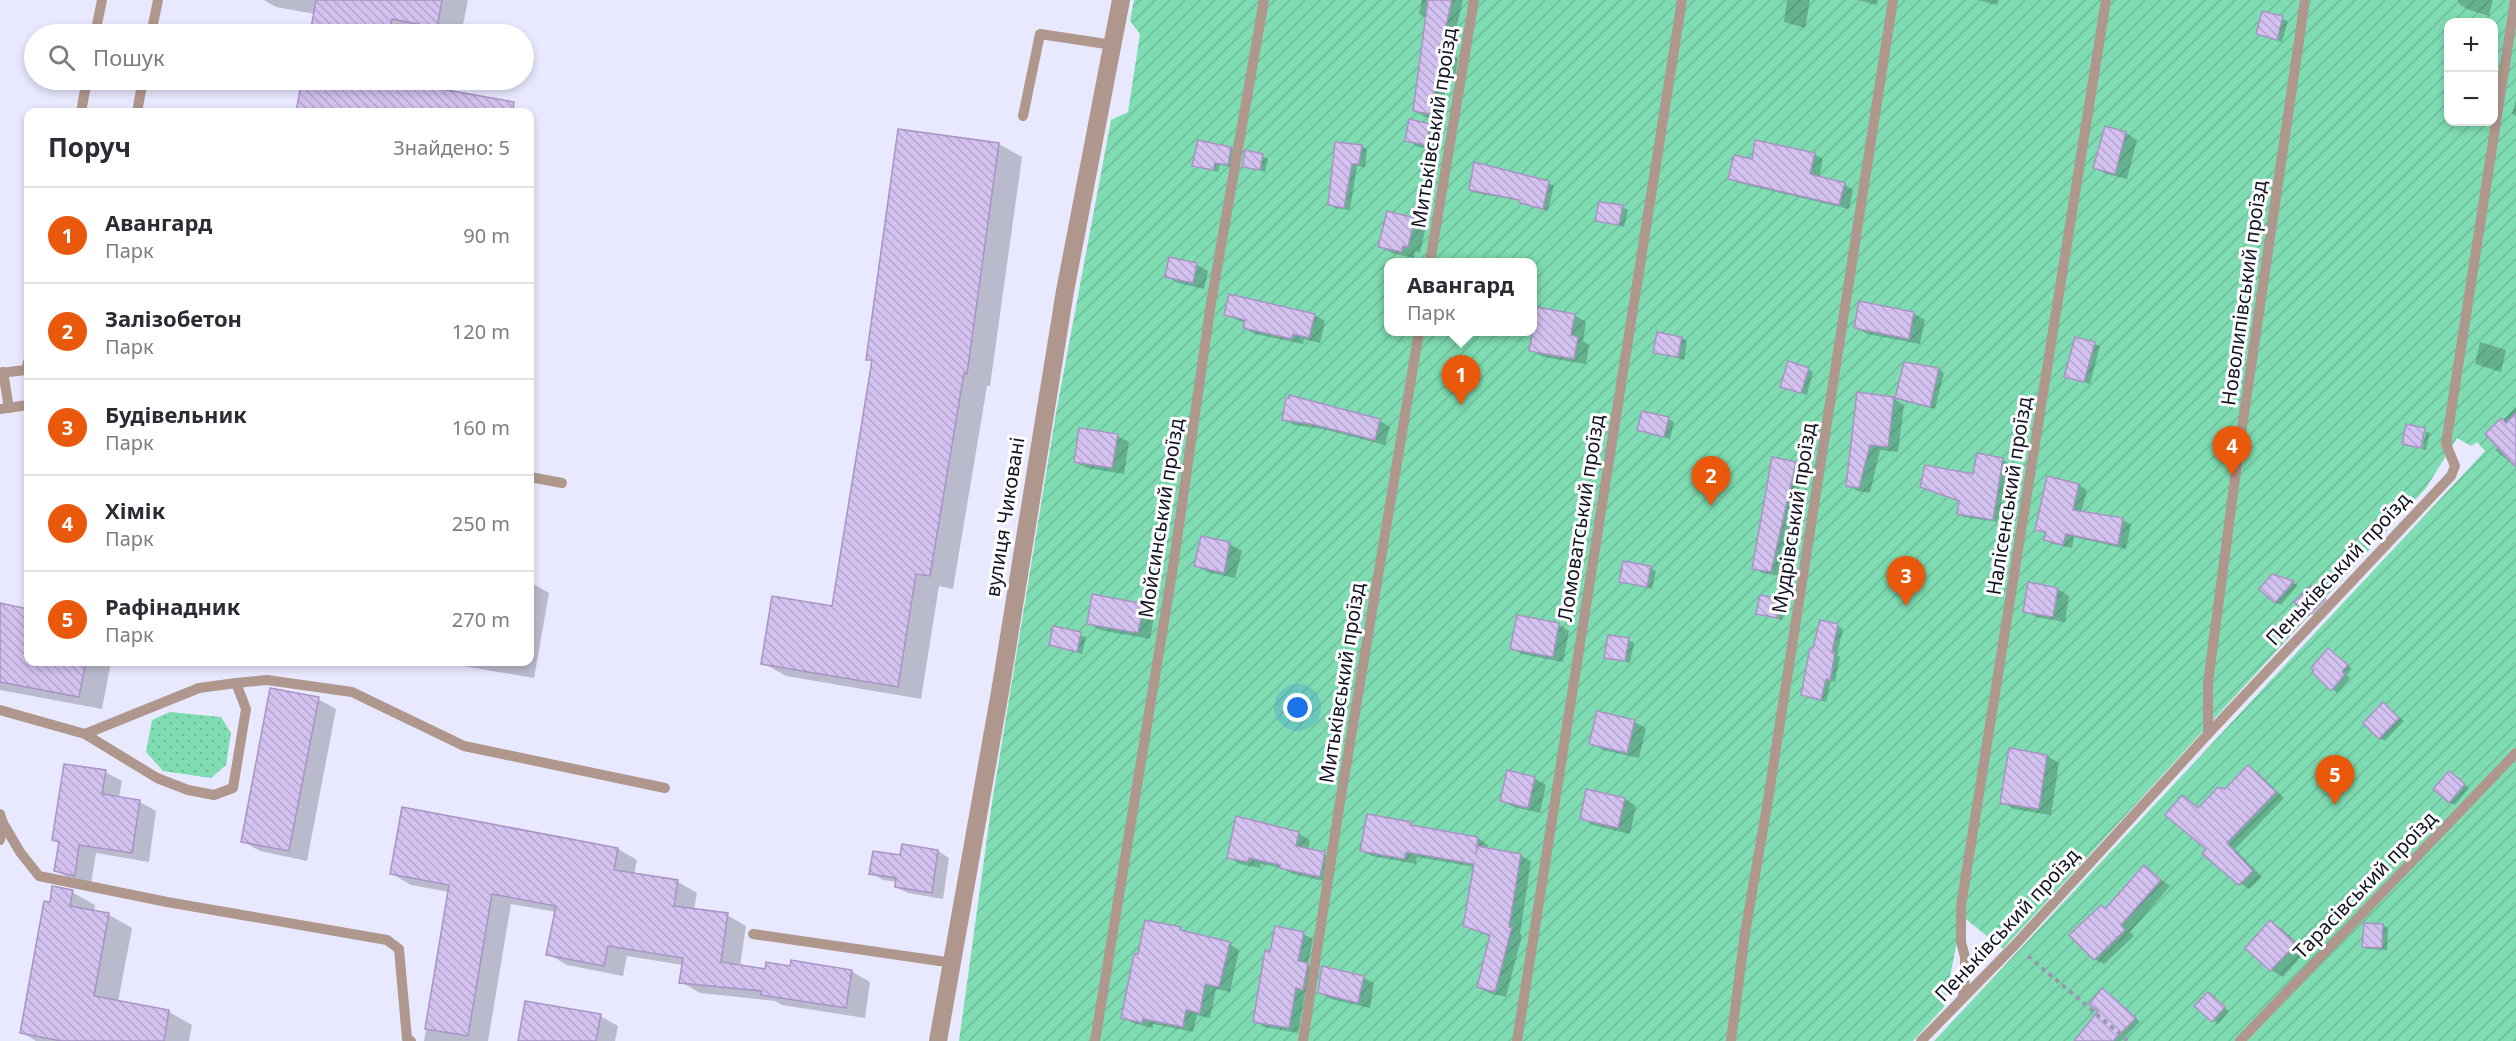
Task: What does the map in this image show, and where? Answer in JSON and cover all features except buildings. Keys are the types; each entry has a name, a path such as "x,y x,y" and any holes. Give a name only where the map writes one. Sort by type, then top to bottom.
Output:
{"street":[{"name":"вулиця Чиковані","path":"938,1041 1065,291 1121,0"}],"lane":[{"path":"97,24 102,0"},
{"path":"154,24 158,0"},
{"name":"Мойсинський проїзд","path":"1095,1041 1173,567 1211,303 1264,0"},
{"name":"Митьківський проїзд","path":"1431,258 1474,0"},
{"name":"Ломоватський проїзд","path":"1516,1041 1682,0"},
{"name":"Мудрівський проїзд","path":"1731,1041 1744,933 1767,806 1893,0"},
{"name":"Налісенський проїзд","path":"1963,997 1965,957 1960,942 1961,906 2106,0"},
{"name":"Новолипівський проїзд","path":"2208,734 2208,683 2240,441 2305,0"},
{"name":"Пеньківський проїзд","path":"1921,1041 2015,945 2208,734 2451,476 2455,466 2446,444 2515,0"},
{"path":"1023,116 1040,34 1113,45"},
{"path":"82,108 85,90"},
{"path":"138,108 141,90"},
{"name":"Митьківський проїзд","path":"1303,1041 1339,808 1418,336"},
{"path":"24,370 1,373 4,409 24,406"},
{"path":"534,478 562,483"},
{"path":"85,734 199,688 267,680 352,692 464,746 665,788"},
{"path":"0,710 85,734 157,778 188,790 214,795 233,788 246,709 236,682"},
{"name":"Тарасівський проїзд","path":"2240,1041 2516,753"},
{"path":"0,840 1,818"},
{"path":"1,818 20,852 39,876 167,902 387,940 399,949 407,1039 411,1041"},
{"path":"753,934 952,963"}],"path":[{"path":"2015,945 2128,1041"}],"green space":[{"path":"1134,0 2516,0 2516,1041 1934,1041 2485,451 2477,442 2471,446 2457,438 2426,488 2003,949 1962,916 1944,1007 1913,1041 959,1041 991,809 1056,413 1111,120 1128,112 1140,34 1130,21"},
{"path":"170,712 221,717 231,733 226,765 211,778 163,771 146,752 152,720"}],"place":[{"name":"Авангард","path":"1461,405"},
{"name":"Хімік","path":"2232,476"},
{"name":"Залізобетон","path":"1711,506"},
{"name":"Будівельник","path":"1906,606"},
{"name":"Рафінадник","path":"2335,805"}]}
